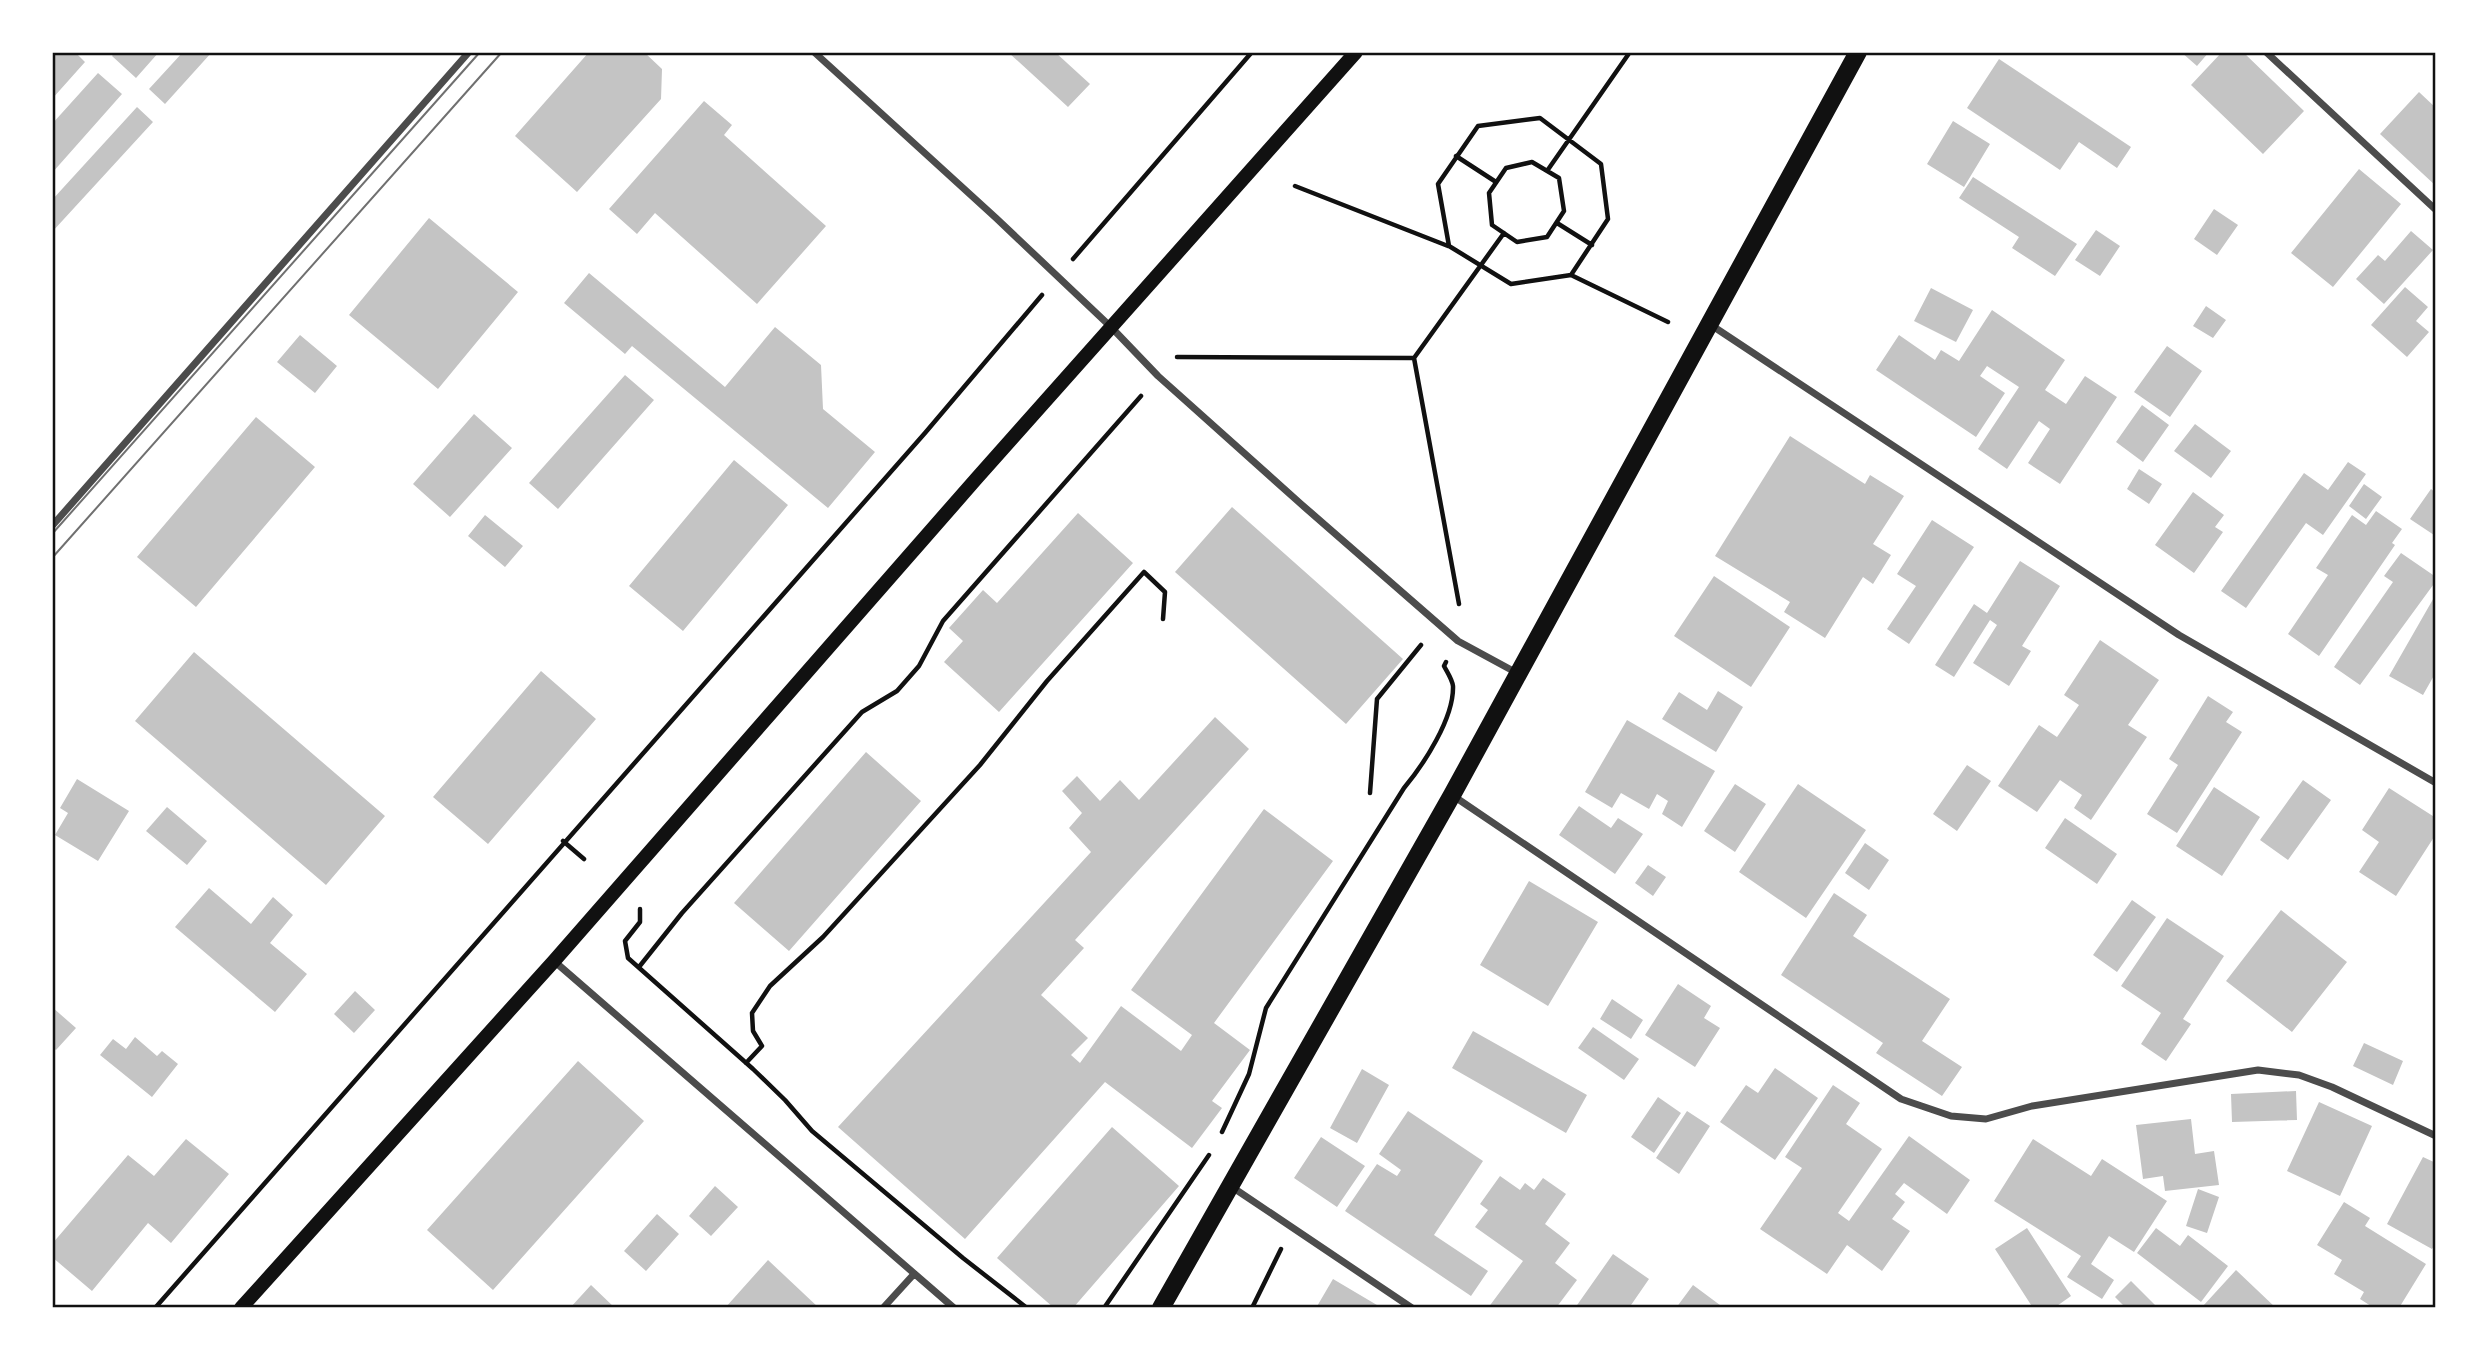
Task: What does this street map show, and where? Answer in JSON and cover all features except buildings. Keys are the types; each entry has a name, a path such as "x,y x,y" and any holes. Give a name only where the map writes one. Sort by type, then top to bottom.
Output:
{"main road":[{"path":"241,1307 554,961 976,479 1356,52"},
{"path":"1161,1307 1452,795 1858,52"}],"street":[{"path":"52,526 469,52"},
{"path":"814,52 1058,276 1158,376 1458,641 1517,673"},
{"path":"2266,52 2435,210"},
{"path":"1710,324 2179,635 2435,783"},
{"path":"1452,795 1901,1099 1926,1108 1951,1116 1986,1119 2032,1107 2258,1070 2299,1075 2332,1087 2435,1136"},
{"path":"554,961 954,1307"},
{"path":"1229,1185 1412,1307"},
{"path":"883,1307 914,1274"}],"path":[{"path":"155,1307 925,433 1252,52"},
{"path":"1547,171 1630,52"},
{"path":"1448,246 1438,184 1456,156 1479,126 1540,118 1601,164 1608,219 1571,275"},
{"path":"1456,156 1496,182"},
{"path":"1532,162 1559,178 1564,211 1546,237 1517,242 1492,225 1489,193 1496,182 1506,168 1532,162"},
{"path":"1295,186 1448,246 1511,284 1571,275 1668,322"},
{"path":"1557,223 1592,245"},
{"path":"1459,604 1414,358 1504,233"},
{"path":"1175,357 1414,358"},
{"path":"639,967 682,913 862,712 897,691 919,666 943,621 1141,395"},
{"path":"747,1063 762,1046 753,1031 752,1013 770,986 823,937 980,765 1047,681 1144,572 1165,592 1163,619"},
{"path":"1222,1133 1249,1074 1266,1008 1404,788 1423,766 1451,705 1453,682 1444,666 1458,641"},
{"path":"1370,793 1377,699 1421,645"},
{"path":"563,841 584,859"},
{"path":"640,909 640,922 625,940 628,958 747,1063 812,1131 963,1258 1027,1307"},
{"path":"1104,1307 1216,1144"},
{"path":"1252,1307 1293,1226"}],"tram line":[{"path":"52,534 480,52"},
{"path":"52,558 502,52"}]}
